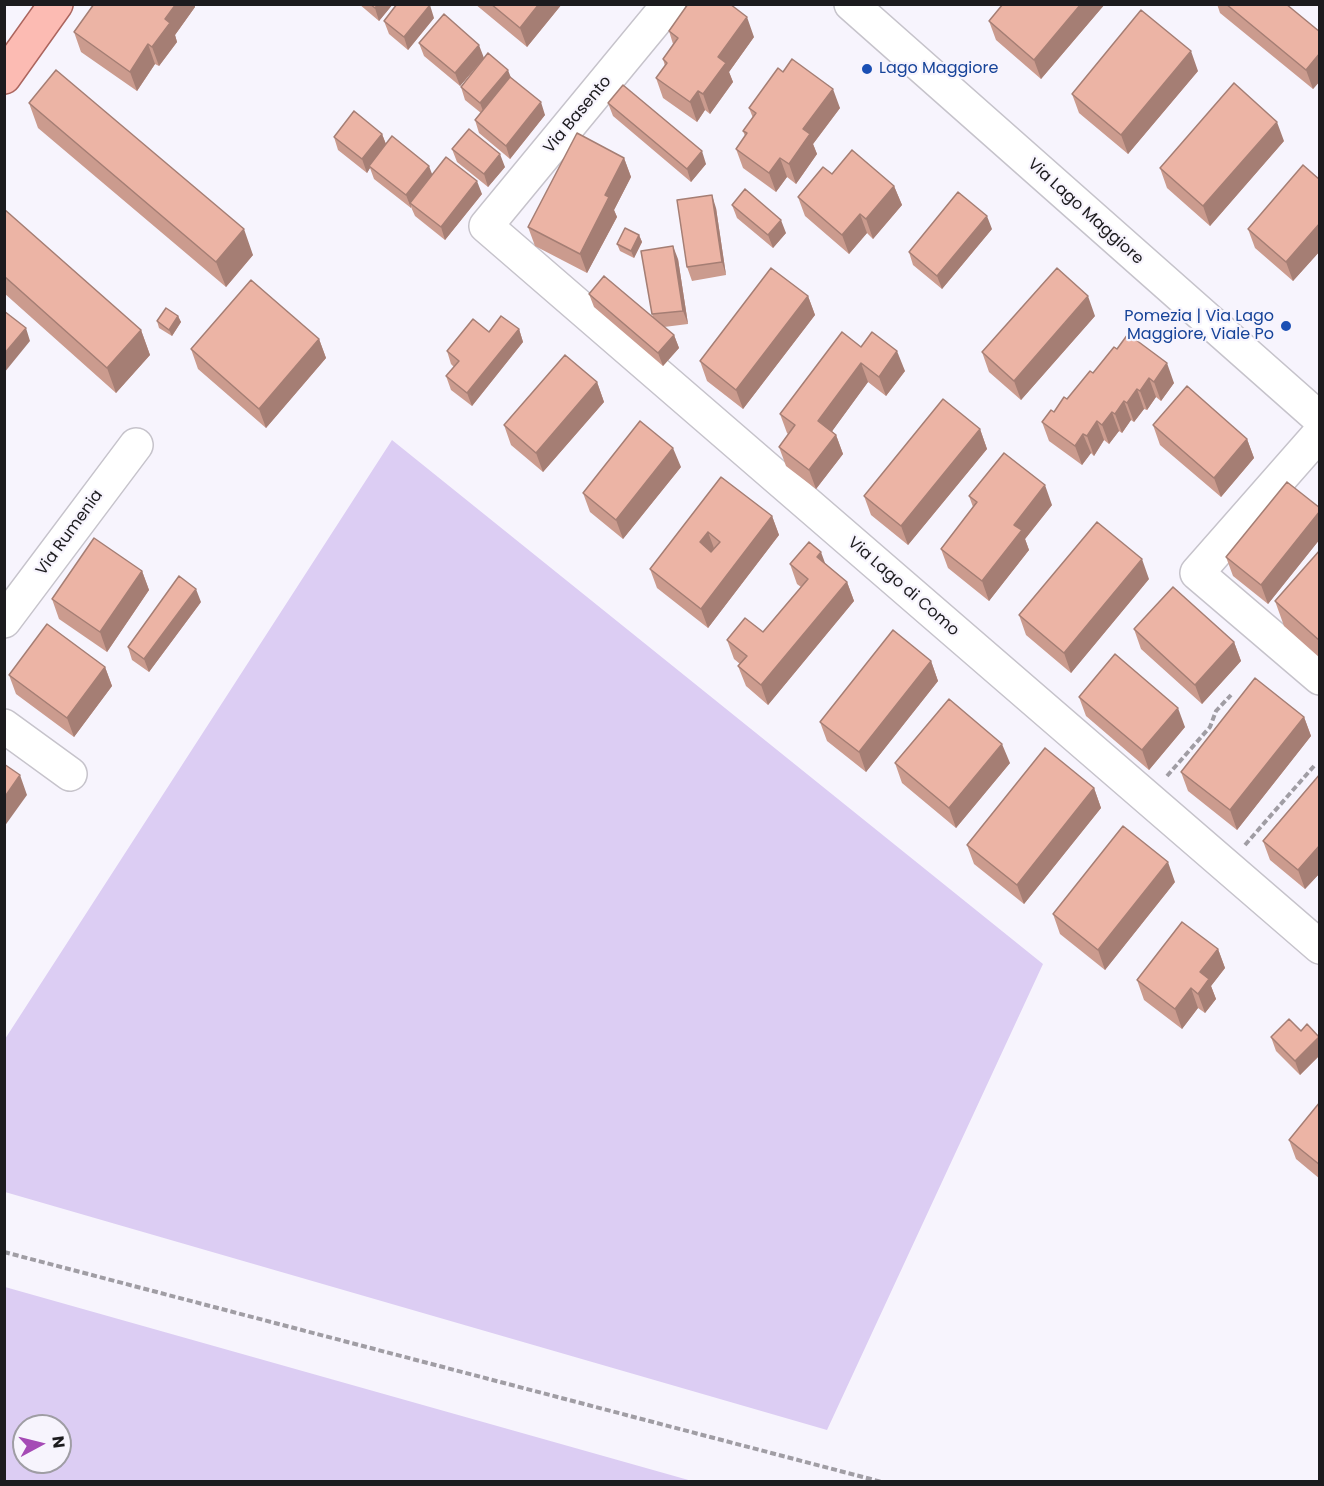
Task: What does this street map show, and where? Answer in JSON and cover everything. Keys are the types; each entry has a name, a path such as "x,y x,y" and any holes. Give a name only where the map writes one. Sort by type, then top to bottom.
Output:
{"main road":[{"path":"4,77 56,4"}],"street":[{"name":"Via Basento","path":"486,226 669,4"},
{"name":"Via Lago Maggiore","path":"851,4 1320,419"},
{"name":"Via Lago di Como","path":"486,226 1320,947"},
{"path":"1320,433 1197,573 1320,678"},
{"name":"Via Rumenia","path":"4,621 135,445"},
{"path":"4,726 70,774"}],"path":[{"path":"1148,798 1210,727 1216,711 1231,695"},
{"path":"1226,866 1314,766"},
{"path":"4,1252 882,1482"}],"shaded area":[{"path":"392,440 1043,964 827,1430 5,1192 5,1039"},
{"path":"4,1287 692,1481 5,1481"}],"building":[{"path":"94,4 176,4 165,19 170,23 152,47 148,44 130,72 74,32"},
{"path":"397,4 430,5 404,37 384,21"},
{"path":"491,4 539,4 520,28"},
{"path":"688,4 730,4 747,17 718,57 726,63 703,94 698,91 690,102 656,78 667,63 663,59 678,38 669,31"},
{"path":"1003,4 1081,4 1034,60 989,21"},
{"path":"1226,4 1286,4 1320,32 1320,53 1306,70"},
{"path":"1141,10 1191,51 1121,135 1072,94"},
{"path":"444,14 479,45 455,73 419,43"},
{"path":"488,53 508,70 480,103 461,87"},
{"path":"792,59 833,89 803,129 810,134 789,164 780,158 769,173 736,149 747,133 743,131 756,113 749,108 778,68 783,72"},
{"path":"56,70 244,229 216,262 29,103"},
{"path":"510,77 541,102 506,146 475,120"},
{"path":"1234,83 1277,122 1203,206 1160,168"},
{"path":"623,85 702,151 687,169 608,103"},
{"path":"354,111 382,134 362,159 334,137"},
{"path":"469,129 500,154 484,174 452,149"},
{"path":"577,133 624,158 605,195 609,197 580,254 528,227"},
{"path":"392,136 429,166 406,195 369,166"},
{"path":"852,150 894,186 866,219 860,214 842,235 798,197 823,167 832,174"},
{"path":"446,157 477,181 441,227 410,203"},
{"path":"1303,165 1320,180 1320,223 1286,262 1248,229"},
{"path":"745,189 781,220 768,235 732,205"},
{"path":"958,192 987,216 937,276 909,252"},
{"path":"712,195 722,262 687,267 677,200"},
{"path":"4,209 141,330 107,368 4,276"},
{"path":"625,228 639,235 631,251 617,244"},
{"path":"673,246 683,311 652,314 641,251"},
{"path":"771,268 808,296 736,390 700,361"},
{"path":"1057,268 1088,296 1014,381 982,352"},
{"path":"604,276 674,335 658,353 589,294"},
{"path":"251,280 319,339 259,409 191,349"},
{"path":"166,308 178,316 169,330 157,321"},
{"path":"4,311 26,328 4,354"},
{"path":"501,316 519,329 467,393 446,376 459,361 447,351 473,319 489,332"},
{"path":"842,332 861,347 872,332 897,351 879,377 861,363 818,421 836,435 809,470 779,447 795,425 780,414"},
{"path":"1128,334 1167,363 1154,382 1149,378 1140,391 1137,389 1127,403 1124,401 1115,414 1112,412 1102,425 1097,421 1087,436 1083,434 1075,446 1042,422 1051,410 1054,412 1064,397 1067,399 1090,371 1093,373 1114,347 1117,349"},
{"path":"565,355 597,382 536,453 504,425"},
{"path":"1187,386 1247,439 1214,478 1153,425"},
{"path":"943,399 980,429 901,526 864,496"},
{"path":"640,421 673,448 616,520 583,493"},
{"path":"1004,453 1045,485 1014,525 1022,530 982,581 941,549 977,502 969,496"},
{"path":"721,477 772,516 701,609 650,569","holes":["708,532 720,542 711,552 700,542"]},
{"path":"1287,482 1320,508 1320,511 1261,585 1226,557"},
{"path":"1097,522 1142,559 1064,653 1019,615"},
{"path":"94,538 142,571 100,632 52,599"},
{"path":"809,542 821,552 817,557 847,582 761,685 738,666 747,656 727,640 745,618 763,632 808,579 790,564"},
{"path":"1320,550 1320,641 1275,601"},
{"path":"179,576 196,589 144,659 128,647"},
{"path":"1173,587 1234,642 1195,685 1134,629"},
{"path":"47,624 105,667 67,718 9,675"},
{"path":"893,630 931,661 859,752 820,722"},
{"path":"1115,654 1178,708 1142,750 1079,697"},
{"path":"1255,678 1304,717 1230,810 1181,772"},
{"path":"949,699 1002,744 949,808 895,763"},
{"path":"1045,748 1094,788 1017,885 967,845"},
{"path":"4,764 20,775 4,798"},
{"path":"1320,774 1320,845 1298,870 1263,841"},
{"path":"1123,826 1168,862 1098,950 1053,914"},
{"path":"1182,922 1218,949 1200,972 1209,979 1198,994 1191,988 1175,1009 1137,980"},
{"path":"1289,1019 1301,1031 1307,1024 1319,1037 1295,1061 1271,1037"},
{"path":"1320,1102 1320,1165 1289,1140"}],"place":[{"name":"Lago Maggiore","path":"867,69"},
{"name":"Pomezia | Via Lago Maggiore, Viale Po","path":"1286,326"}]}
